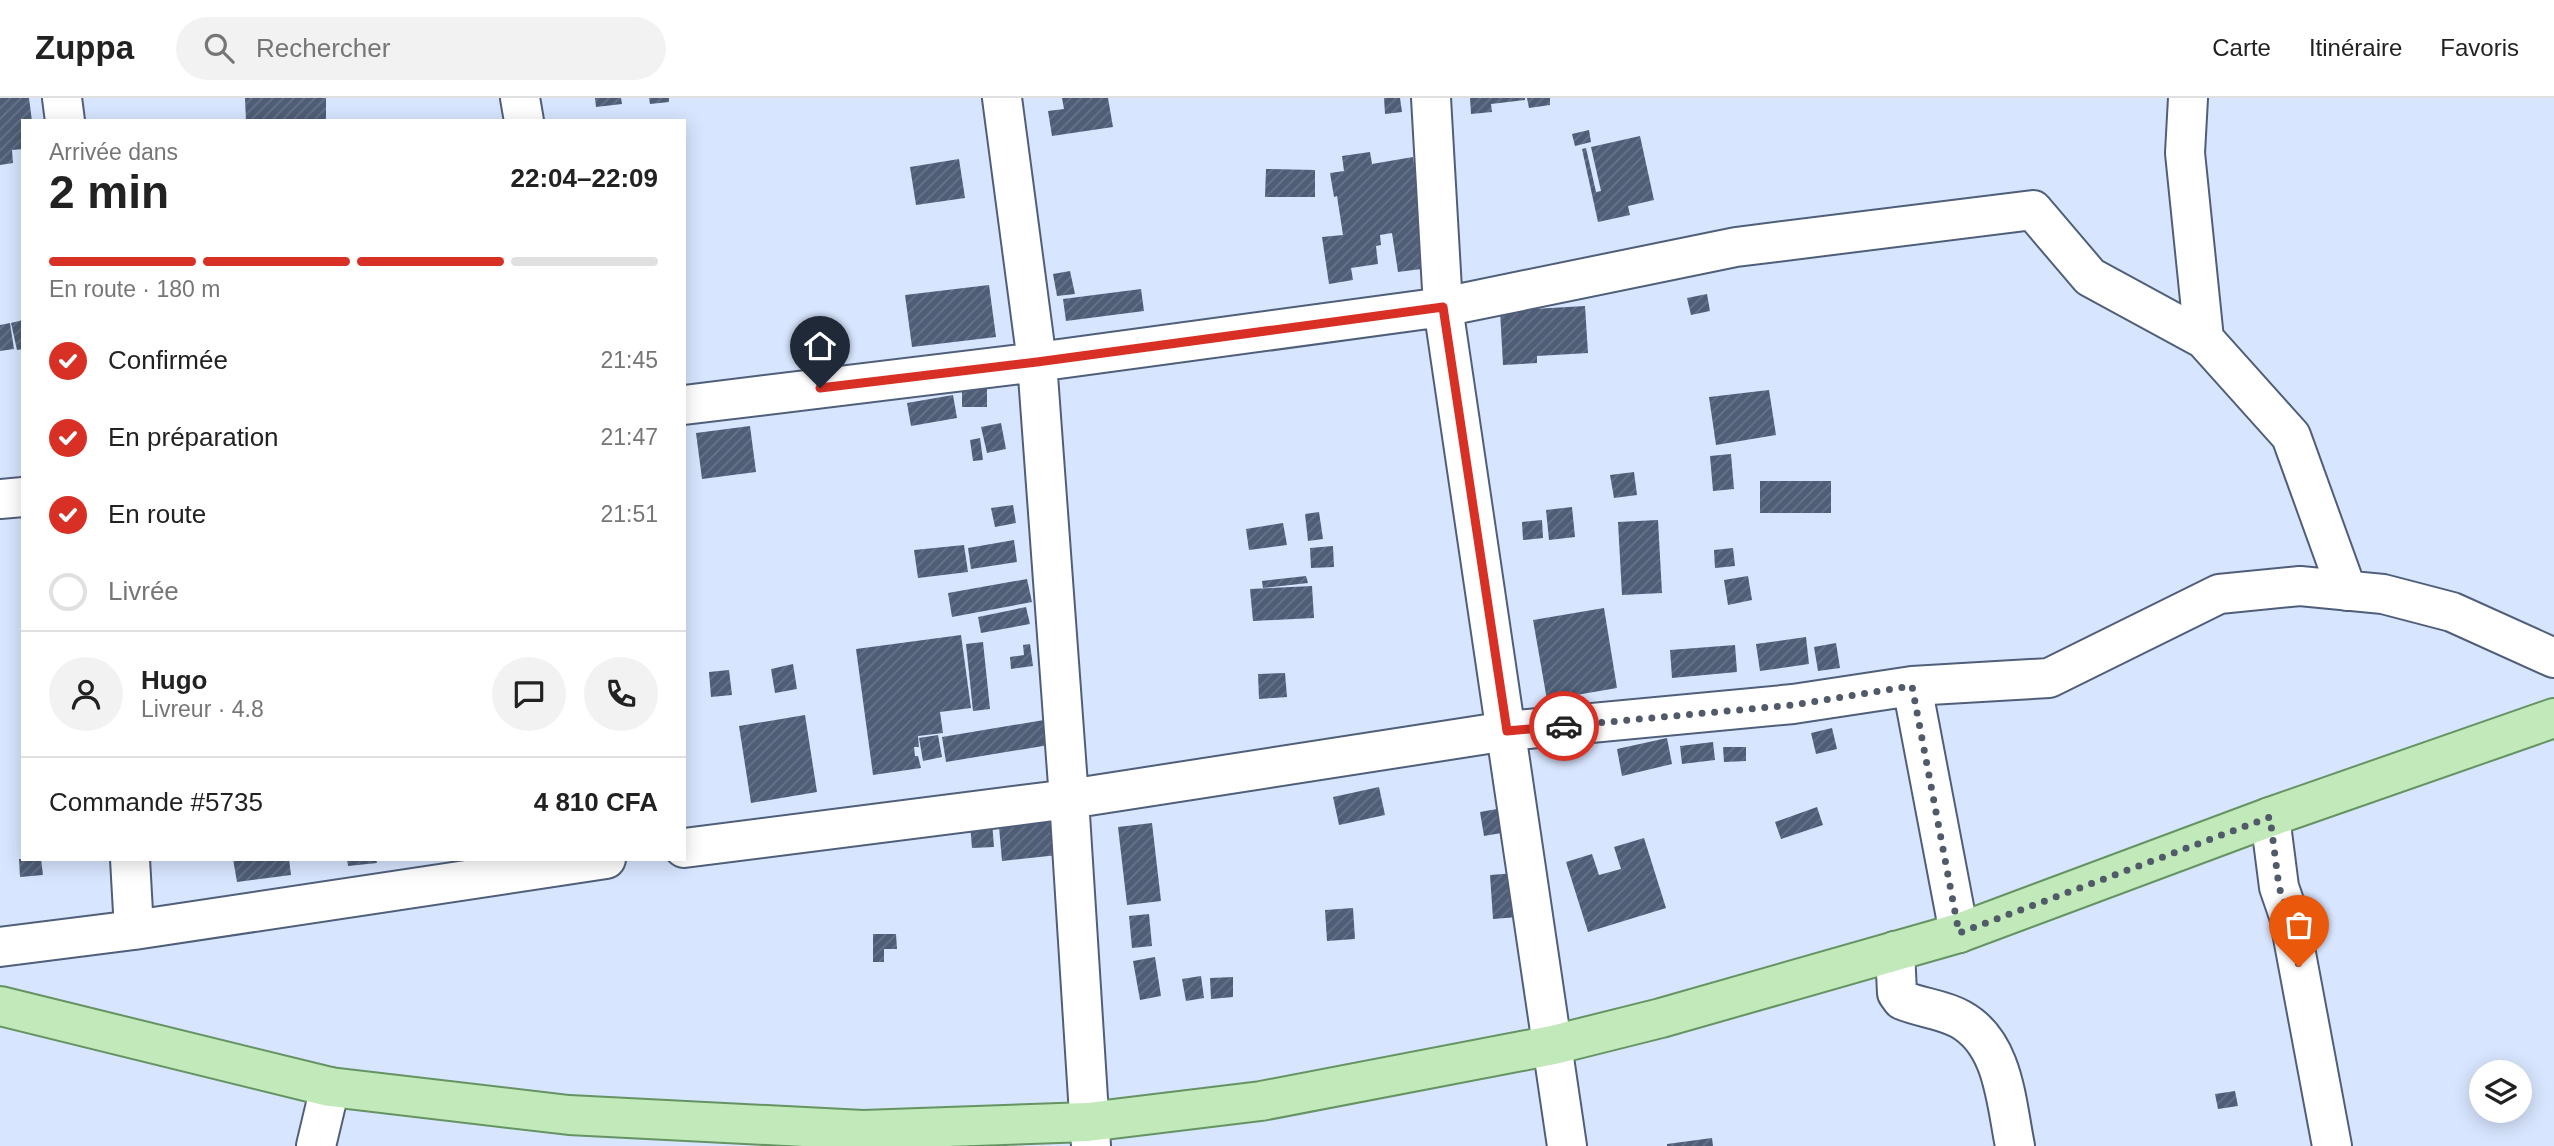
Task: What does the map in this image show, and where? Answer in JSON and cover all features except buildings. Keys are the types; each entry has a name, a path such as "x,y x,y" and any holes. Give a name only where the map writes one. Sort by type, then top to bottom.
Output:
{"main road":[{"path":"0,1006 330,1087 569,1115 860,1138 1090,1134 1553,1045 1661,1018 1959,933 2270,817 2554,718"}],"street":[{"path":"62,98 65,119"},
{"path":"520,98 524,119"},
{"path":"1002,98 1037,362 1090,1134"},
{"path":"1431,98 1443,307 1567,1146"},
{"path":"2188,98 2185,153 2204,339"},
{"path":"686,405 1037,362 1443,307 1736,247 2033,210 2090,277 2204,339 2291,436 2347,590"},
{"path":"0,499 21,497"},
{"path":"686,848 1069,799 1507,731 1793,705 1912,686 2049,678 2219,594 2300,586 2383,594 2452,612 2554,658"},
{"path":"1912,686 1959,933"},
{"path":"2270,817 2279,887 2289,916 2332,1146"},
{"path":"131,861 134,930"},
{"path":"0,947 134,930 593,861"},
{"path":"1895,951 1897,993 1902,1000 1961,1020 1980,1036 1995,1057 2015,1146"},
{"path":"316,1146 330,1087"}],"way so far":[{"path":"1564,726 1793,705 1912,686 1959,933 2270,817 2279,887 2289,916 2299,967"}],"route":[{"path":"820,388 1037,362 1443,307 1507,731 1564,726"}]}
